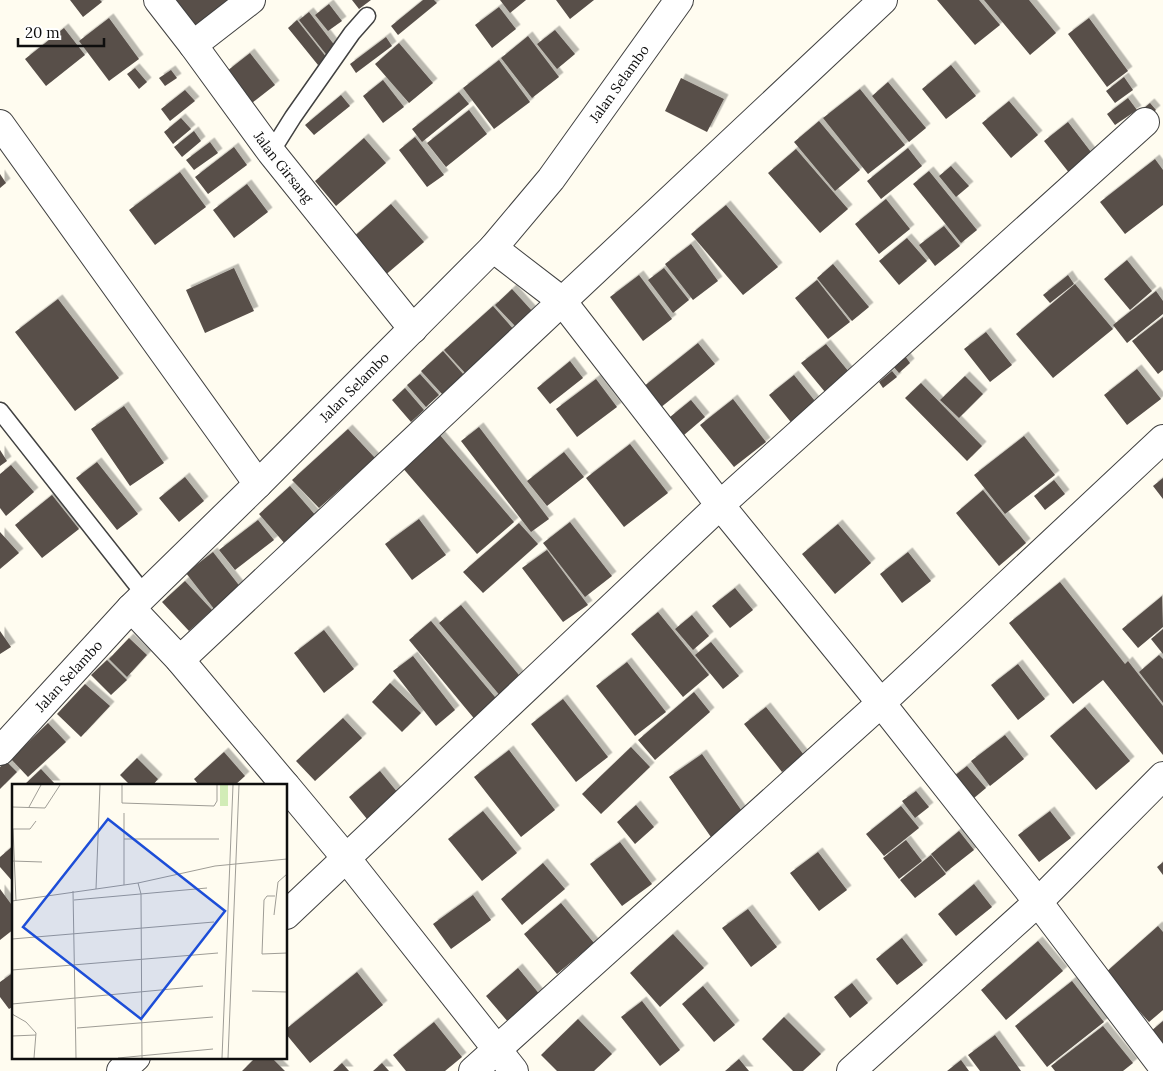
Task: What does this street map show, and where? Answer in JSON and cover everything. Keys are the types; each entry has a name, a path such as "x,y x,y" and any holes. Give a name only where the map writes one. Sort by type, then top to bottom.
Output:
{"street":[{"name":"Jalan Girsang","path":"158,0 271,152 413,329"},
{"path":"193,45 250,0"},
{"name":"Jalan Selambo","path":"0,751 138,601 258,484 493,248 551,179 679,0"},
{"path":"180,660 884,0"},
{"path":"288,912 720,505 1145,122"},
{"path":"0,124 258,484"},
{"path":"493,248 562,301 720,505 881,703 1038,902 1163,1067"},
{"path":"473,1071 881,703 1163,438"},
{"path":"138,601 180,660 284,784"},
{"path":"851,1071 1038,902 1163,776"},
{"path":"288,788 346,858 514,1071"},
{"path":"121,1071 135,1058"}],"lane":[{"path":"271,152 293,117 352,33 367,16"},
{"path":"0,411 138,601"}],"building":[{"path":"70,0 100,0 102,2 83,17"},
{"path":"164,0 243,0 193,38"},
{"path":"352,0 371,0 359,9"},
{"path":"423,0 434,0 437,3 398,35 391,26"},
{"path":"500,0 526,0 510,13"},
{"path":"556,0 594,0 570,19"},
{"path":"937,0 979,0 1000,25 975,45"},
{"path":"984,0 1029,0 1056,33 1030,55"},
{"path":"329,4 342,21 328,31 315,15"},
{"path":"499,7 516,29 492,48 475,25"},
{"path":"309,12 339,51 329,58 299,20"},
{"path":"109,18 139,59 109,81 79,41"},
{"path":"1089,18 1128,71 1107,87 1068,34"},
{"path":"297,20 327,58 318,65 288,28"},
{"path":"64,28 85,55 46,86 25,59"},
{"path":"555,30 575,54 557,69 537,44"},
{"path":"528,36 559,77 532,98 501,58"},
{"path":"386,37 392,46 356,73 350,64"},
{"path":"399,43 433,83 409,103 375,64"},
{"path":"250,53 275,85 252,103 227,71"},
{"path":"499,60 530,102 494,129 463,88"},
{"path":"951,65 976,96 946,119 922,89"},
{"path":"135,68 147,82 139,89 127,74"},
{"path":"171,70 177,78 165,86 159,78"},
{"path":"1124,77 1133,90 1115,103 1106,91"},
{"path":"681,78 724,99 707,132 665,111"},
{"path":"383,80 404,107 383,123 363,96"},
{"path":"888,82 926,128 909,142 872,96"},
{"path":"860,89 905,145 868,174 823,118"},
{"path":"185,90 195,101 170,121 161,109"},
{"path":"459,92 469,104 422,142 412,129"},
{"path":"341,95 350,106 314,135 305,125"},
{"path":"1128,98 1137,110 1115,125 1107,114"},
{"path":"1009,101 1038,135 1011,158 982,123"},
{"path":"1150,103 1156,110 1144,120 1138,113"},
{"path":"469,110 487,134 446,167 427,143"},
{"path":"181,118 191,129 173,144 164,132"},
{"path":"819,121 860,170 835,191 794,142"},
{"path":"1068,122 1094,156 1070,174 1044,141"},
{"path":"194,131 201,141 182,157 174,147"},
{"path":"415,137 444,175 427,187 399,150"},
{"path":"364,138 386,163 336,206 315,181"},
{"path":"210,142 218,153 194,170 186,160"},
{"path":"234,147 247,165 208,194 195,177"},
{"path":"908,148 922,166 881,199 867,181"},
{"path":"796,149 848,209 820,233 768,173"},
{"path":"1155,159 1163,170 1163,205 1125,234 1100,202"},
{"path":"951,166 969,186 956,197 939,176"},
{"path":"929,171 977,230 961,243 913,184"},
{"path":"180,172 206,207 155,245 129,210"},
{"path":"0,174 6,183 0,188"},
{"path":"247,184 268,212 234,238 213,210"},
{"path":"886,199 910,229 879,254 855,224"},
{"path":"391,204 424,242 383,277 350,240"},
{"path":"726,205 778,267 743,295 691,234"},
{"path":"944,226 960,246 935,266 919,245"},
{"path":"907,238 927,261 899,285 879,261"},
{"path":"691,244 718,281 693,300 665,264"},
{"path":"1127,260 1152,291 1130,310 1104,279"},
{"path":"833,264 869,307 852,321 817,278"},
{"path":"234,268 254,311 205,333 186,290"},
{"path":"664,268 689,300 673,313 648,280"},
{"path":"639,275 672,319 643,341 610,297"},
{"path":"1068,275 1074,284 1050,303 1043,295"},
{"path":"817,280 850,322 828,339 795,298"},
{"path":"1075,284 1113,329 1053,378 1016,334"},
{"path":"512,289 533,312 516,327 495,305"},
{"path":"1156,291 1163,301 1163,314 1127,343 1113,325"},
{"path":"58,299 119,378 75,411 15,332"},
{"path":"493,306 515,331 466,374 444,350"},
{"path":"1163,317 1163,370 1158,374 1132,341"},
{"path":"986,332 1012,365 990,382 964,349"},
{"path":"698,343 715,364 660,408 643,387"},
{"path":"826,344 849,372 825,392 801,363"},
{"path":"443,351 464,375 442,394 421,371"},
{"path":"905,356 910,363 899,373 893,366"},
{"path":"570,361 583,378 550,404 537,388"},
{"path":"1137,369 1161,399 1127,425 1104,395"},
{"path":"892,371 897,377 883,388 879,382"},
{"path":"420,374 439,395 426,407 407,385"},
{"path":"794,375 823,411 798,431 769,395"},
{"path":"965,376 983,394 959,418 940,400"},
{"path":"596,379 617,407 577,437 556,409"},
{"path":"921,383 982,446 967,461 905,398"},
{"path":"405,388 424,410 411,422 392,400"},
{"path":"733,399 766,442 734,467 700,425"},
{"path":"691,400 705,417 684,435 670,417"},
{"path":"124,406 164,463 130,486 91,429"},
{"path":"479,427 549,519 531,532 461,441"},
{"path":"348,429 375,458 319,508 292,480"},
{"path":"439,434 514,522 477,554 401,466"},
{"path":"1024,436 1055,475 1005,514 974,475"},
{"path":"630,444 668,493 624,527 586,478"},
{"path":"0,450 7,461 0,466"},
{"path":"564,452 584,477 547,506 527,481"},
{"path":"97,462 138,514 117,530 76,478"},
{"path":"11,465 34,492 6,516 0,508 0,474"},
{"path":"185,477 204,501 179,522 159,498"},
{"path":"1163,478 1163,499 1153,486"},
{"path":"1054,480 1065,494 1045,510 1034,496"},
{"path":"290,486 317,517 286,545 259,514"},
{"path":"983,490 1026,543 999,566 956,513"},
{"path":"52,495 79,529 42,558 15,525"},
{"path":"419,519 446,555 412,580 385,544"},
{"path":"258,520 274,540 235,570 219,550"},
{"path":"570,522 612,576 585,597 543,543"},
{"path":"519,523 538,544 483,593 463,572"},
{"path":"838,524 871,563 835,594 802,554"},
{"path":"0,532 19,553 0,569"},
{"path":"547,550 588,605 563,622 522,568"},
{"path":"213,552 245,593 218,614 186,573"},
{"path":"908,552 931,581 902,603 880,574"},
{"path":"185,581 212,610 189,631 162,602"},
{"path":"1060,582 1125,664 1128,661 1163,706 1163,755 1103,680 1073,704 1009,623"},
{"path":"735,588 753,610 730,628 712,606"},
{"path":"1162,596 1163,627 1138,648 1122,629"},
{"path":"461,605 523,680 502,698 439,623"},
{"path":"658,612 709,675 683,697 631,634"},
{"path":"692,615 709,636 693,650 675,629"},
{"path":"431,621 500,703 477,722 409,640"},
{"path":"1163,629 1163,654 1151,639"},
{"path":"324,630 354,669 324,693 294,653"},
{"path":"0,631 11,647 0,654"},
{"path":"129,638 147,655 127,677 109,659"},
{"path":"711,642 739,676 723,689 695,655"},
{"path":"1159,655 1163,659 1163,703 1139,672"},
{"path":"413,656 455,710 436,726 393,671"},
{"path":"107,660 127,680 111,695 91,675"},
{"path":"627,662 666,712 635,736 596,686"},
{"path":"1018,664 1045,699 1018,720 991,685"},
{"path":"390,683 421,713 402,732 372,702"},
{"path":"85,684 110,706 81,737 57,714"},
{"path":"694,692 710,712 655,760 638,740"},
{"path":"563,699 608,757 576,782 531,724"},
{"path":"766,707 804,755 782,772 744,724"},
{"path":"1085,707 1130,761 1096,790 1050,736"},
{"path":"343,718 362,738 315,781 296,761"},
{"path":"48,723 66,742 28,777 11,759"},
{"path":"1005,735 1024,759 990,786 971,761"},
{"path":"631,747 650,767 601,814 582,794"},
{"path":"509,750 555,810 521,837 474,777"},
{"path":"224,752 245,776 236,784 198,784 194,779"},
{"path":"702,754 746,817 713,840 669,777"},
{"path":"137,758 158,779 154,784 129,784 120,775"},
{"path":"6,761 17,772 0,789 0,767"},
{"path":"967,766 986,788 968,803 949,780"},
{"path":"41,769 55,784 25,784"},
{"path":"380,771 398,793 367,819 349,797"},
{"path":"916,791 929,807 915,818 902,801"},
{"path":"636,805 654,827 635,844 617,822"},
{"path":"901,806 919,828 884,856 866,834"},
{"path":"483,811 517,853 482,881 448,839"},
{"path":"1050,811 1071,838 1039,862 1018,835"},
{"path":"959,831 974,850 946,872 931,854"},
{"path":"906,840 922,861 899,879 883,858"},
{"path":"620,842 652,884 622,906 590,864"},
{"path":"12,847 12,881 0,867 0,857"},
{"path":"818,852 847,890 819,911 790,873"},
{"path":"931,855 946,874 915,898 900,880"},
{"path":"1163,862 1163,875 1157,867"},
{"path":"543,863 565,889 522,925 501,899"},
{"path":"974,884 992,907 956,936 938,914"},
{"path":"0,889 12,905 12,931 0,940"},
{"path":"473,895 491,920 451,949 433,924"},
{"path":"561,903 594,943 557,974 524,934"},
{"path":"748,909 777,947 751,967 722,928"},
{"path":"1158,926 1163,932 1163,1010 1149,1022 1105,973"},
{"path":"673,934 704,968 660,1007 630,973"},
{"path":"902,938 923,965 897,985 876,959"},
{"path":"1038,941 1063,971 1006,1020 981,990"},
{"path":"518,968 541,996 509,1023 486,996"},
{"path":"357,972 383,1005 310,1063 288,1036 288,1027"},
{"path":"12,973 12,1007 9,1009 0,997 0,982"},
{"path":"1072,981 1104,1022 1047,1067 1015,1026"},
{"path":"852,983 868,1003 850,1018 834,997"},
{"path":"703,986 735,1025 714,1042 682,1004"},
{"path":"642,1001 680,1050 660,1066 621,1017"},
{"path":"784,1017 821,1054 803,1071 793,1071 762,1039"},
{"path":"578,1019 612,1054 594,1071 557,1071 541,1055"},
{"path":"1163,1021 1163,1047 1151,1031"},
{"path":"434,1022 462,1057 445,1071 406,1071 393,1055"},
{"path":"1103,1026 1133,1063 1123,1071 1055,1071 1051,1066"},
{"path":"995,1035 1021,1071 980,1071 968,1055"},
{"path":"255,1058 272,1058 285,1071 242,1071"},
{"path":"739,1059 749,1071 725,1071"},
{"path":"961,1060 969,1071 947,1071"},
{"path":"342,1063 349,1071 333,1071"},
{"path":"382,1063 389,1071 373,1071"}]}
